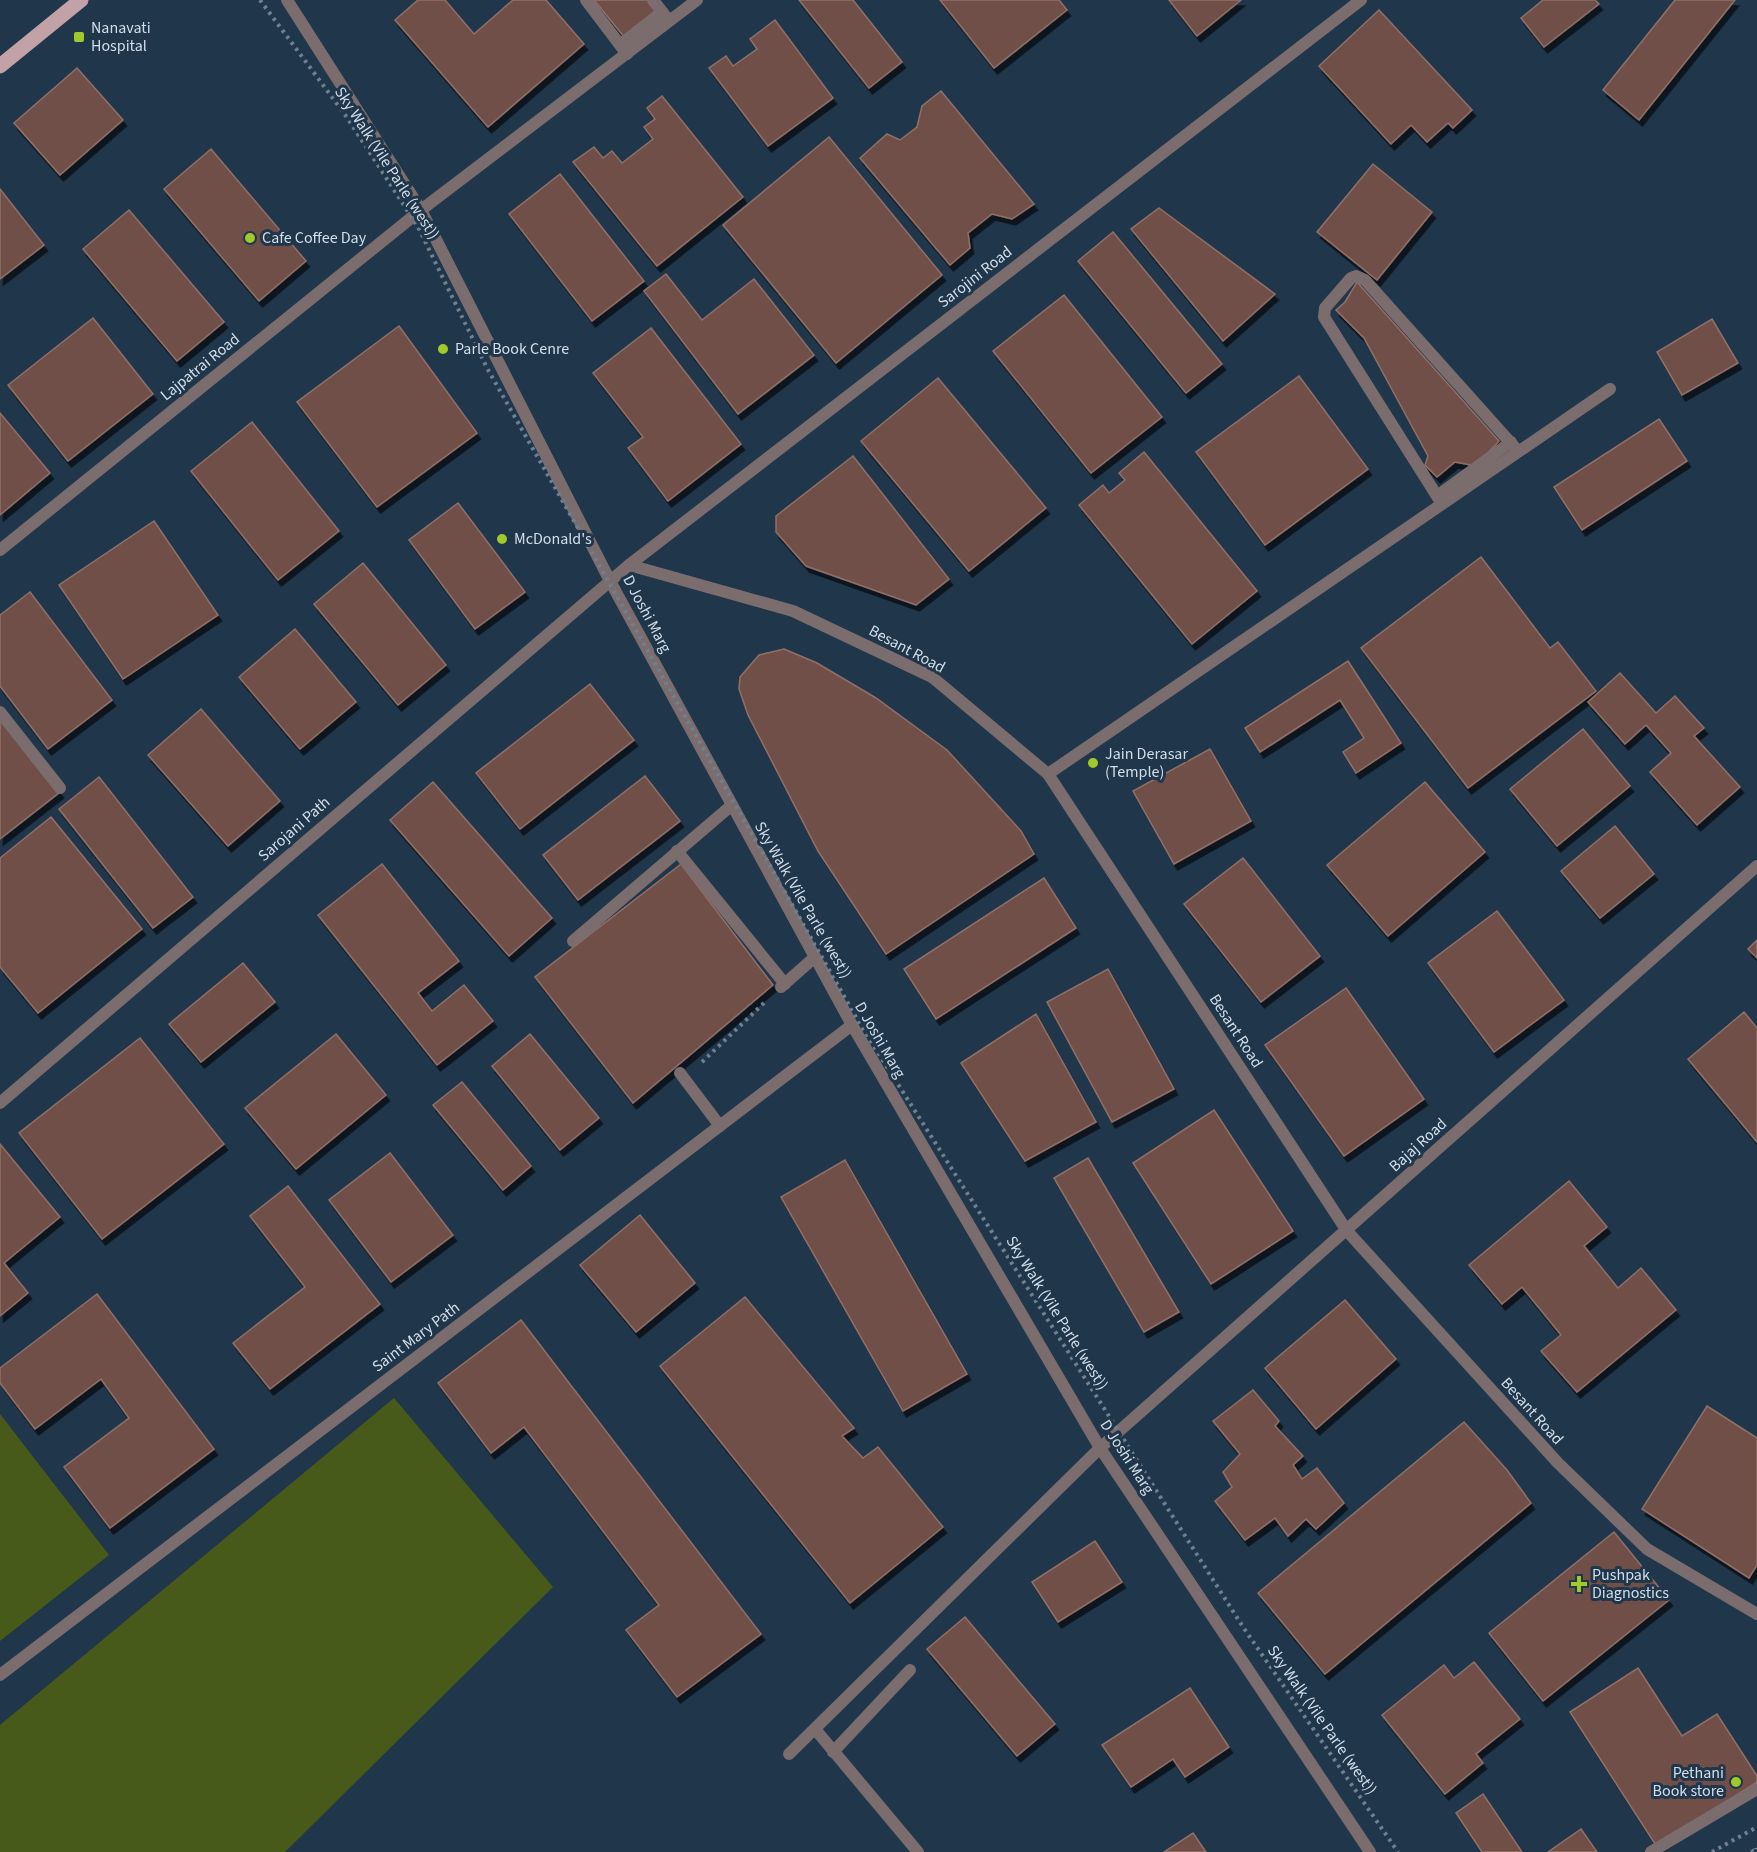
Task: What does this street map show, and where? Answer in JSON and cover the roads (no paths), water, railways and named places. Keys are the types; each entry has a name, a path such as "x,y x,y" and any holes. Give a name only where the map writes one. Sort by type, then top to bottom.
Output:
{"main road":[{"path":"0,66 81,0"}],"street":[{"name":"D Joshi Marg","path":"287,0 421,210 610,580 852,1025 1100,1448 1370,1852"},
{"path":"586,0 623,49"},
{"path":"653,0 665,17"},
{"name":"Sarojini Road","path":"610,580 1360,0"},
{"name":"Lajpatrai Road","path":"0,550 623,49 665,17 689,3"},
{"path":"1440,500 1324,317 1325,308 1351,278 1356,276 1365,280 1514,447"},
{"path":"1048,774 1514,447 1610,388"},
{"name":"Besant Road","path":"628,565 793,610 932,678 1048,774 1347,1231 1557,1463 1647,1549 1757,1614"},
{"name":"Sarojani Path","path":"0,1103 610,580"},
{"path":"0,712 60,789"},
{"path":"573,941 732,804"},
{"path":"677,851 783,985 815,957"},
{"name":"Bajaj Road","path":"789,1754 1100,1448 1757,866"},
{"name":"Saint Mary Path","path":"0,1675 852,1025"},
{"path":"682,1076 720,1126"},
{"path":"833,1752 910,1670"},
{"path":"815,1729 918,1852"},
{"path":"1652,1852 1757,1789"}],"place":[{"name":"Nanavati Hospital","path":"79,37"},
{"name":"Cafe Coffee Day","path":"250,238"},
{"name":"Parle Book Cenre","path":"443,349"},
{"name":"McDonald's","path":"502,539"},
{"name":"Jain Derasar (Temple)","path":"1093,763"},
{"name":"Pushpak Diagnostics","path":"1579,1584"},
{"name":"Pethani Book store","path":"1736,1782"}]}
